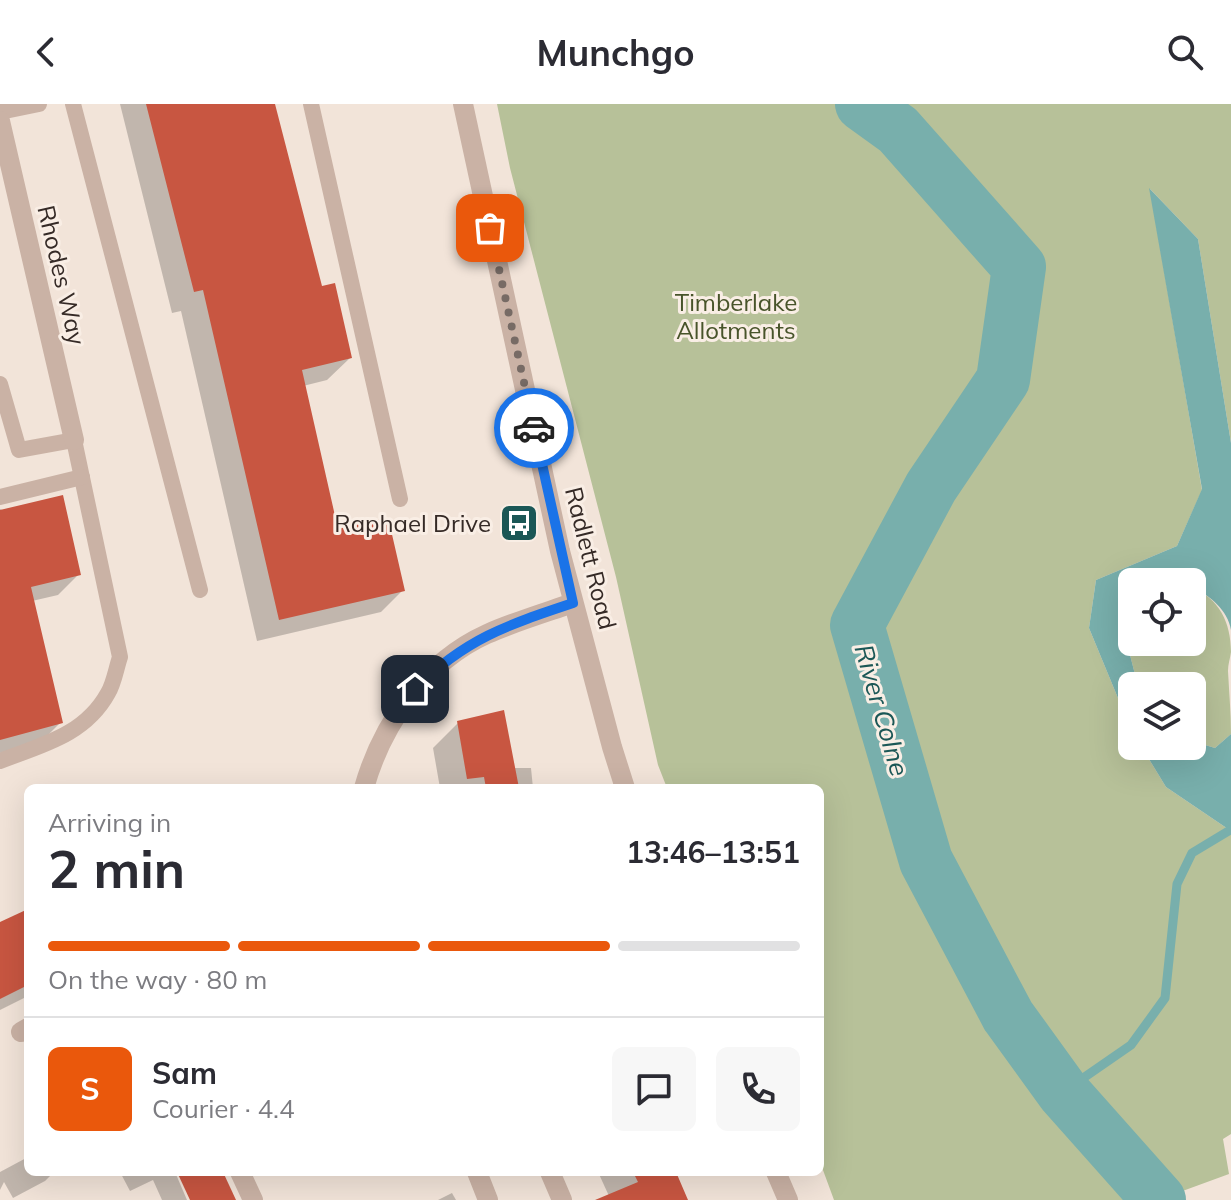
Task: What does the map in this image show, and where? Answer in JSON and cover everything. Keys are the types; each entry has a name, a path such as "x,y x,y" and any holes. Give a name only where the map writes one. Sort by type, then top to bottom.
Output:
{"street":[{"name":"Radlett Road","path":"463,104 573,603 624,784"},
{"name":"Rhodes Way","path":"0,121 74,440"},
{"path":"365,784 381,742 401,708 434,670 484,636 573,603"},
{"path":"242,1176 253,1200"},
{"path":"481,1176 488,1200"},
{"path":"552,1176 562,1200"},
{"path":"778,1176 788,1200"}],"lane":[{"path":"0,112 39,104"},
{"path":"73,104 200,590"},
{"path":"311,104 400,499"},
{"path":"0,384 19,450 74,440 120,657 109,692 85,723 67,736 0,761"},
{"path":"0,497 82,477"}],"green space":[{"name":"Timberlake Allotments","path":"497,104 1231,104 1231,443 1198,239 1150,189 1202,490 1177,546 1118,568 1118,571 1096,580 1089,628 1118,698 1118,760 1150,760 1166,787 1231,831 1231,1134 1223,1139 1229,1174 1158,1200 834,1200 824,1173 824,784 665,784 658,765 616,577 510,168"},
{"path":"1206,596 1222,613 1229,631 1231,734 1215,748 1206,745 1206,672 1134,672 1130,656 1206,656"}],"water":[{"path":"1149,188 1198,239 1231,443 1231,630 1222,610 1206,595 1206,568 1125,568 1177,546 1202,489"},
{"path":"1118,571 1118,656 1130,656 1134,672 1118,672 1118,698 1089,628 1096,580"},
{"path":"1231,734 1231,831 1166,787 1150,760 1206,760 1206,745 1215,748"}],"building":[{"path":"146,104 275,104 322,286 335,283 352,358 302,370 338,529 388,517 405,591 279,620 203,290 194,292"},
{"path":"63,495 81,575 31,587 63,723 0,740 0,510"},
{"path":"504,710 518,784 485,784 484,777 467,779 457,721"},
{"path":"24,911 24,987 0,999 0,922"},
{"path":"179,1176 225,1176 236,1200 190,1200"},
{"path":"635,1176 678,1176 688,1200 595,1200 638,1182"}],"waterway":[{"name":"River Colne","path":"862,104 898,130 1019,267 1003,380 931,487 857,625 926,861 1008,1016 1063,1092 1159,1200"},
{"path":"1063,1092 1131,1045 1165,998 1177,884 1192,853 1230,830"}],"way so far":[{"path":"490,228 534,428"}],"place":[{"name":"Raphael Drive","path":"519,523"}],"route":[{"path":"415,689 457,652 484,636 573,603 534,428"}]}
